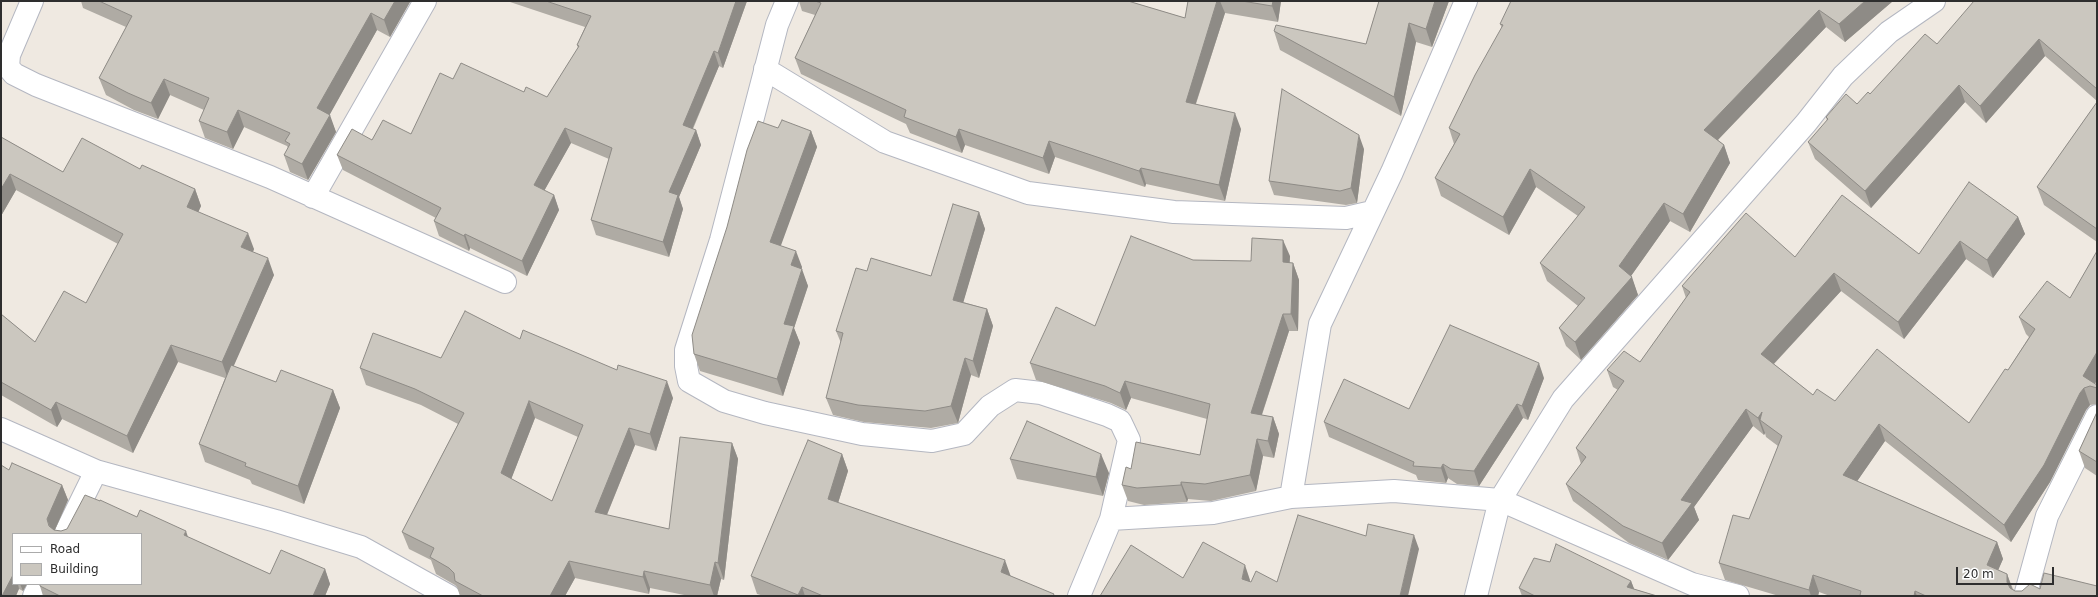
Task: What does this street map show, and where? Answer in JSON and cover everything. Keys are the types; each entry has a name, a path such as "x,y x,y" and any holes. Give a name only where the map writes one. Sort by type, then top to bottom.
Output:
{"street":[{"path":"32,1 9,55 8,67 14,74 36,85 241,166 505,282"},
{"path":"314,197 425,1"},
{"path":"787,1 777,25 721,240 686,350 686,366 689,381 724,402 765,413 862,434 932,441 964,434 990,406 1015,390 1040,393 1108,415 1120,422 1129,440 1111,519 1079,596"},
{"path":"1291,497 1320,324 1392,172 1466,1"},
{"path":"1476,596 1500,500 1563,399 1806,123 1843,76 1889,32 1934,1"},
{"path":"765,69 885,142 1028,193 1174,212 1346,218 1372,212"},
{"path":"2025,596 2047,516 2082,442 2097,416"},
{"path":"1,429 96,471 276,521 361,547 449,596"},
{"path":"65,533 96,471"},
{"path":"1111,519 1213,513 1291,497 1394,491 1500,500 1692,584 1738,596"},
{"path":"34,596 40,585"}],"building":[{"path":"99,1 395,1 384,20 371,13 317,108 330,115 302,164 284,155 290,144 285,141 290,133 238,110 227,132 199,121 209,98 164,79 151,103 99,78 132,16"},
{"path":"546,1 736,1 718,53 714,51 683,125 696,130 669,192 678,195 663,242 591,220 612,148 565,128 534,185 554,195 522,261 465,234 464,236 434,221 441,208 337,155 352,129 372,140 383,120 411,134 440,73 453,79 461,63 524,92 526,87 547,97 579,46 577,45 591,16"},
{"path":"815,1 1128,1 1185,18 1188,1 1217,1 1186,102 1235,113 1219,185 1141,168 1139,171 1049,141 1043,158 959,129 956,137 904,117 906,110 795,58 821,3"},
{"path":"1242,1 1273,1 1272,6"},
{"path":"1379,1 1435,1 1426,29 1409,23 1394,97 1274,31 1276,25 1366,44"},
{"path":"1511,1 1865,1 1839,24 1819,10 1704,130 1724,145 1683,214 1664,203 1619,266 1632,277 1575,342 1559,328 1585,298 1540,263 1585,207 1530,169 1503,217 1435,178 1460,134 1449,128 1475,75 1503,25 1500,24"},
{"path":"1974,1 2097,1 2097,89 2039,39 1980,106 1959,85 1865,191 1808,142 1828,119 1826,117 1846,94 1857,104 1868,92 1870,94 1925,34 1937,44"},
{"path":"1282,89 1359,135 1351,188 1340,191 1269,181"},
{"path":"2097,102 2097,229 2037,187"},
{"path":"782,120 811,131 770,242 796,251 791,265 802,269 784,324 794,326 777,379 694,354 692,335 727,227 747,150 758,121 778,128"},
{"path":"1,137 63,172 82,138 140,169 142,165 195,189 187,207 248,233 241,247 268,258 222,362 171,345 127,436 56,402 51,410 1,382 1,314 35,342 64,291 86,303 123,234 10,174 1,189"},
{"path":"1969,182 2018,217 1987,260 1960,241 1898,322 1834,273 1761,354 1813,395 1817,389 1835,401 1877,349 1969,423 2005,369 2008,370 2035,329 2019,317 2047,281 2070,298 2097,251 2097,352 2083,376 2097,385 2097,388 2090,386 2084,388 2080,393 2044,465 2004,525 1879,424 1843,475 1997,542 1987,565 2007,574 2007,582 2010,588 2015,591 2022,591 2030,584 2040,589 2044,573 2097,586 2097,596 1926,596 1915,591 1914,596 1862,596 1860,595 1861,591 1813,575 1809,590 1719,563 1733,515 1749,519 1782,436 1760,420 1762,412 1758,418 1746,409 1681,500 1692,503 1662,543 1623,526 1566,484 1586,457 1576,448 1624,381 1607,370 1624,351 1640,362 1690,292 1682,286 1746,213 1795,257 1842,195 1919,254"},
{"path":"953,204 979,212 953,300 987,309 973,361 965,358 951,406 925,411 858,405 826,398 843,333 836,331 856,268 867,271 871,258 931,276"},
{"path":"1131,236 1193,260 1251,261 1252,238 1283,240 1283,262 1293,263 1291,314 1283,314 1251,413 1273,417 1268,441 1257,439 1250,475 1205,484 1181,482 1181,485 1137,488 1122,485 1126,467 1131,469 1136,442 1200,455 1210,404 1125,381 1120,393 1105,386 1030,363 1056,307 1095,326"},
{"path":"465,311 520,339 523,330 617,370 618,365 667,381 650,434 629,428 595,512 669,529 680,437 732,443 718,563 715,562 710,585 644,571 643,577 569,561 550,596 483,596 455,581 454,573 449,568 430,557 434,548 402,532 464,413 415,389 360,368 373,333 441,358","holes":["529,401 583,425 552,501 501,473"]},
{"path":"1450,325 1539,363 1522,406 1517,404 1474,471 1451,469 1443,464 1441,468 1413,466 1414,462 1324,422 1344,379 1409,409"},
{"path":"231,365 276,382 281,370 333,390 298,486 245,466 246,463 199,444"},
{"path":"2097,412 2097,462 2079,451"},
{"path":"1027,421 1101,454 1096,477 1010,459"},
{"path":"808,440 842,454 828,499 1005,560 1001,572 1054,594 1053,596 823,596 802,587 798,595 751,576"},
{"path":"12,463 62,485 47,519 49,526 54,530 61,531 67,529 85,495 100,500 137,517 140,510 186,531 184,535 270,574 281,550 325,569 313,596 60,596 40,585 142,585 142,533 12,533 12,577 1,596 1,465 9,470"},
{"path":"1298,515 1366,536 1368,524 1414,535 1400,596 1100,596 1131,545 1183,578 1203,542 1245,565 1242,579 1251,582 1256,571 1277,582"},
{"path":"1556,544 1631,581 1627,587 1657,596 1535,596 1519,588 1534,558 1550,562"}]}
